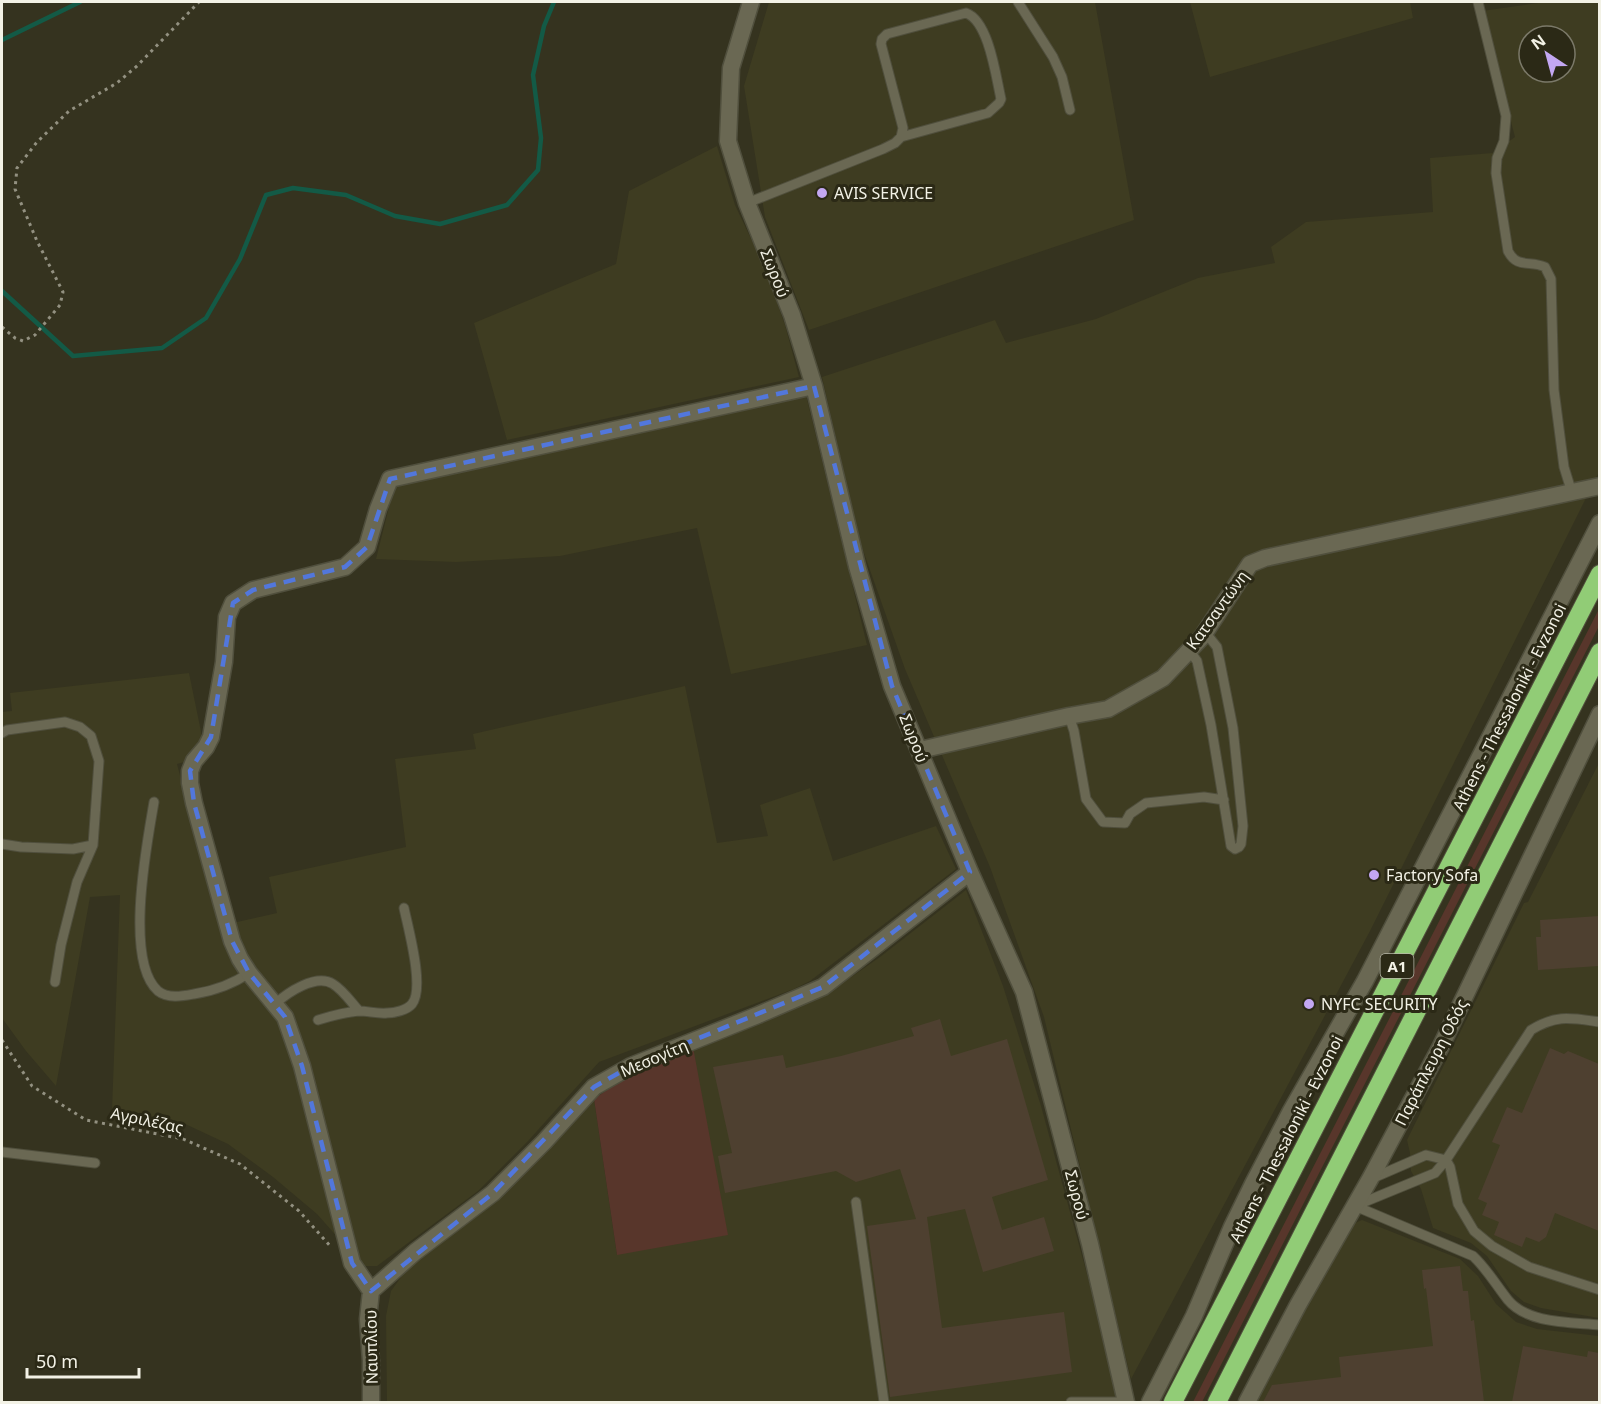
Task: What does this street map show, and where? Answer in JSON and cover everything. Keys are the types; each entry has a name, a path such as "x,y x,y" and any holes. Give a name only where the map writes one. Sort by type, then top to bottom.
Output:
{"highway":[{"name":"Athens - Thessaloniki - Evzonoi","path":"1173,1402 1599,574"},
{"name":"Α1","path":"1217,1402 1599,652"}],"street":[{"name":"Σωρού","path":"752,2 731,68 728,141 747,203 792,315 814,386 860,577 892,686 970,872 1024,992 1090,1244 1126,1402"},
{"path":"371,1291 352,1263 302,1066 285,1017 249,973 232,941 194,803 190,771 194,761 211,737 224,662 227,617 233,603 253,590 345,567 367,547 390,479 814,386"},
{"name":"Κατσαντώνη","path":"920,750 1108,709 1163,678 1205,632 1250,564 1264,558 1599,486"},
{"path":"1150,1402 1194,1316 1253,1184 1291,1111 1365,981 1599,524"},
{"name":"Παράπλευρη Οδός","path":"1247,1402 1298,1305 1370,1179 1460,1007 1599,714"},
{"name":"Μεσογίτη","path":"371,1291 415,1252 493,1193 594,1087 631,1066 758,1016 823,987 970,872"},
{"name":"Ναυπλίου","path":"371,1291 368,1319 372,1402"}],"lane":[{"path":"1018,2 1053,57 1062,76 1070,110"},
{"path":"1478,2 1506,116 1504,141 1497,158 1496,173 1508,251 1518,262 1537,263 1545,267 1551,279 1554,390 1564,467 1572,493"},
{"path":"747,203 895,143 901,136 903,128 881,45 882,39 887,34 966,13 972,15 985,35 1001,99 999,103 988,113 901,136"},
{"path":"1189,650 1197,661 1211,725 1231,846 1234,849 1241,844 1243,826 1233,728 1217,647 1205,632"},
{"path":"1069,716 1074,731 1086,799 1104,822 1125,823 1130,814 1146,802 1204,797 1224,800"},
{"path":"2,733 7,730 65,722 80,727 91,736 99,761 93,845 77,882 61,945 55,982"},
{"path":"154,802 143,868 141,940 147,973 158,991 182,997 213,991 249,973"},
{"path":"2,844 73,849 93,845"},
{"path":"318,1020 359,1011 387,1013 401,1010 414,1002 418,983 404,908"},
{"path":"274,1004 296,988 324,980 333,983 359,1011"},
{"path":"1355,1206 1435,1173 1446,1160 1531,1030 1551,1020 1564,1018 1599,1022"},
{"path":"2,1152 95,1163"},
{"path":"1370,1179 1426,1155 1446,1160 1450,1167 1458,1204 1474,1231 1492,1246 1529,1268 1599,1290"},
{"path":"856,1202 884,1402"},
{"path":"1355,1206 1473,1256 1519,1311 1535,1317 1599,1325"},
{"path":"1071,1402 1126,1402"}],"path":[{"path":"2,327 15,338 23,341 35,335 60,305 63,292 15,189 17,168 38,142 69,111 117,83 137,66 199,2"},
{"name":"Αγριλέζας","path":"2,1040 32,1086 87,1120 183,1139 240,1164 299,1211 338,1255 352,1263"}],"highlighted area":[{"path":"814,386 892,686 970,872 823,987 631,1066 594,1087 493,1193 371,1291 352,1263 302,1066 285,1017 249,973 232,941 194,803 190,771 211,737 233,603 253,590 345,567 367,547 390,479"}],"shaded area":[{"path":"769,2 1095,2 1134,220 809,330 765,217 744,86"},
{"path":"1190,2 1410,2 1413,18 1210,77"},
{"path":"1545,2 1599,2 1599,472 1370,931 1131,1379 1044,1017 990,867 905,669 859,539 822,377 995,320 1006,343 1096,319 1198,278 1275,263 1271,247 1306,222 1433,212 1430,158 1493,153 1515,137 1482,11"},
{"path":"717,146 735,205 764,266 785,325 799,377 507,440 474,323 616,264 629,191"},
{"path":"806,395 867,645 731,674 697,528 560,556 456,562 376,559 395,483"},
{"path":"1599,609 1599,626 1202,1402 1193,1402"},
{"path":"189,673 206,756 177,764 224,925 277,913 269,877 406,847 395,759 476,749 473,734 685,686 717,843 768,836 760,805 810,788 833,861 936,826 956,869 810,981 599,1062 528,1141 478,1191 377,1266 363,1266 317,1214 273,1177 228,1144 181,1122 112,1110 120,895 90,897 56,1086 2,1018 2,712 12,711 10,693"},
{"path":"1599,763 1599,1318 1541,1308 1524,1302 1511,1291 1487,1256 1471,1243 1433,1228 1421,1189 1411,1171 1407,1140 1524,903 1528,902"},
{"path":"966,890 1003,986 1041,1106 1122,1402 387,1402 386,1316 391,1291 407,1269 491,1205 594,1099 617,1255 693,1047 775,1015 837,987 880,957"},
{"path":"693,1047 728,1235 617,1255 594,1099 627,1076"},
{"path":"1362,1220 1460,1259 1478,1276 1496,1304 1516,1322 1537,1329 1599,1336 1599,1402 1255,1402 1300,1314 1355,1223"}],"building":[{"path":"1599,916 1599,966 1538,970 1536,937 1541,937 1540,920"},
{"path":"940,1019 951,1056 1007,1039 1048,1180 992,1197 1002,1230 1044,1217 1054,1251 983,1272 965,1209 927,1217 942,1328 1064,1312 1072,1372 890,1397 867,1226 916,1219 900,1169 856,1182 836,1171 725,1193 718,1156 732,1153 713,1067 783,1055 786,1068 914,1036 911,1028"},
{"path":"1550,1048 1564,1054 1568,1051 1599,1064 1599,1231 1555,1213 1546,1237 1539,1242 1526,1237 1522,1247 1494,1235 1499,1222 1482,1215 1487,1203 1478,1199 1500,1145 1492,1142 1507,1107 1522,1113"},
{"path":"1460,1266 1463,1291 1468,1291 1471,1321 1474,1320 1484,1402 1263,1402 1272,1385 1341,1377 1339,1357 1433,1346 1422,1270"},
{"path":"1523,1346 1587,1357 1588,1351 1599,1353 1599,1402 1512,1402"}],"waterway":[{"path":"2,40 80,2"},
{"path":"2,291 73,356 162,348 206,318 240,259 266,195 293,188 346,195 395,216 440,224 507,205 538,170 541,138 533,75 544,26 554,2"}],"place":[{"name":"AVIS SERVICE","path":"822,193"},
{"name":"Factory Sofa","path":"1374,875"},
{"name":"NYFC SECURITY","path":"1309,1004"}]}
